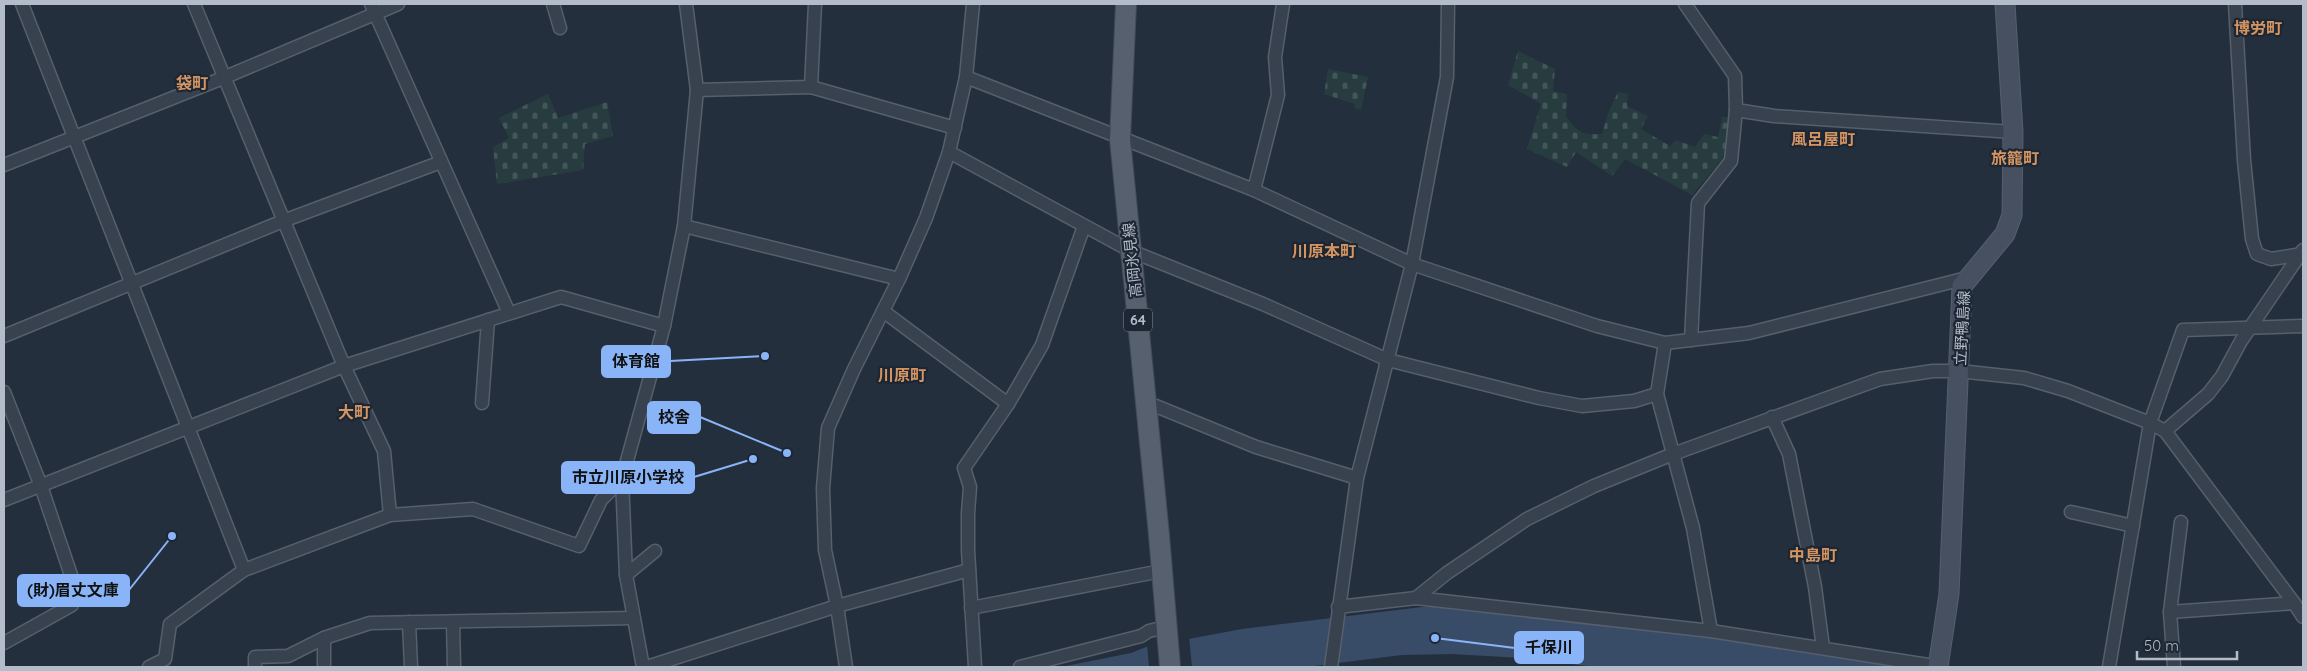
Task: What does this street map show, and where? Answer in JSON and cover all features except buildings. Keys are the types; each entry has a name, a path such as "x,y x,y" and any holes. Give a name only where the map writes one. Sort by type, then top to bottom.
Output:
{"main road":[{"name":"高岡氷見線","path":"1126,4 1120,139 1146,402 1165,631"},
{"name":"立野鴨島線","path":"1939,667 1949,594 1962,286 2005,234 2012,215 2014,132 2005,4"},
{"name":"64","path":"1165,631 1170,667"}],"street":[{"path":"22,4 131,284 190,428 244,570"},
{"path":"194,4 223,78 344,366 384,451 390,515"},
{"path":"4,165 223,78 373,9 398,4"},
{"path":"553,4 560,28"},
{"path":"686,4 697,90 684,226 664,326 622,479 626,575 633,618 645,667 837,606 969,570"},
{"path":"811,87 815,4"},
{"path":"846,667 837,606 825,550 822,488 828,428 854,369 900,278 926,218 949,152 966,78 973,4"},
{"path":"1254,190 1278,95 1275,57 1283,4"},
{"path":"1331,667 1357,478 1412,264 1447,77 1448,4"},
{"path":"1685,4 1735,76 1736,110 1731,161 1698,203 1691,340"},
{"path":"2235,4 2244,160 2252,239 2257,254 2271,259 2302,252"},
{"path":"373,9 509,313"},
{"path":"966,78 1254,190 1412,264 1597,326 1665,344 1749,333 1967,278"},
{"path":"697,90 811,87 955,128"},
{"path":"1736,110 1774,116 2014,132"},
{"path":"949,152 1131,251 1263,304 1388,360 1490,387 1582,406 1634,400 1657,394"},
{"path":"4,336 283,221 441,162"},
{"path":"684,226 900,278"},
{"path":"975,667 969,570 968,513 970,487 964,468 1008,404 1042,345 1084,226"},
{"path":"2165,431 2208,394 2222,376 2250,329 2302,252"},
{"path":"4,500 344,366 561,297 664,326"},
{"path":"883,311 1008,404"},
{"path":"482,404 488,320"},
{"path":"2109,667 2150,423 2182,330 2303,326"},
{"path":"1665,344 1657,394 1693,528 1711,630"},
{"path":"1416,598 1447,573 1527,519 1594,486 1673,454 1880,379 1933,372 1959,371 2024,378 2068,391 2150,423 2165,431 2303,617"},
{"path":"4,392 42,486 75,587 72,605 4,643"},
{"path":"1146,402 1256,447 1357,478"},
{"path":"1772,417 1789,454 1815,587 1823,648"},
{"path":"149,667 166,659 170,624 244,570 390,515 473,509 579,546 601,500 622,479"},
{"path":"2071,512 2133,526"},
{"path":"2174,667 2170,612 2181,522"},
{"path":"626,575 655,551"},
{"path":"972,608 1161,571"},
{"path":"1338,610 1416,598 1711,630 1939,667"},
{"path":"2170,612 2294,603"},
{"path":"255,667 255,657 288,656 324,638 370,623 633,618"},
{"path":"409,622 411,667"},
{"path":"453,622 454,667"},
{"path":"1020,667 1141,636 1149,631 1165,631"},
{"path":"324,638 324,667"}],"green space":[{"path":"1518,51 1555,69 1553,91 1567,94 1566,117 1581,132 1602,134 1609,111 1618,92 1628,94 1627,106 1648,116 1641,129 1670,146 1676,140 1695,147 1704,134 1718,137 1722,117 1729,117 1725,156 1692,195 1625,159 1612,176 1576,152 1567,167 1527,149 1541,104 1508,85"},
{"path":"1328,69 1368,77 1361,110 1354,108 1355,104 1324,94"},
{"path":"548,94 558,118 607,102 613,136 585,144 583,170 497,184 493,147 509,138 499,118"}],"water":[{"path":"1422,607 1459,607 1679,632 1790,648 1899,667 1596,667 1522,658 1452,654 1402,655 1306,667 1061,667 1131,653 1146,647 1242,629"}],"pier":[{"path":"1189,636 1192,667 1149,667 1147,645"}],"place":[{"name":"体育館","path":"765,356"},
{"name":"校舎","path":"787,453"},
{"name":"市立川原小学校","path":"753,459"},
{"name":"(財)眉丈文庫","path":"172,536"},
{"name":"千保川","path":"1435,638"}],"district":[{"name":"博労町","path":"2258,28"},
{"name":"袋町","path":"192,83"},
{"name":"風呂屋町","path":"1823,139"},
{"name":"旅籠町","path":"2015,158"},
{"name":"川原本町","path":"1324,251"},
{"name":"川原町","path":"902,375"},
{"name":"大町","path":"354,412"},
{"name":"中島町","path":"1813,555"}]}
